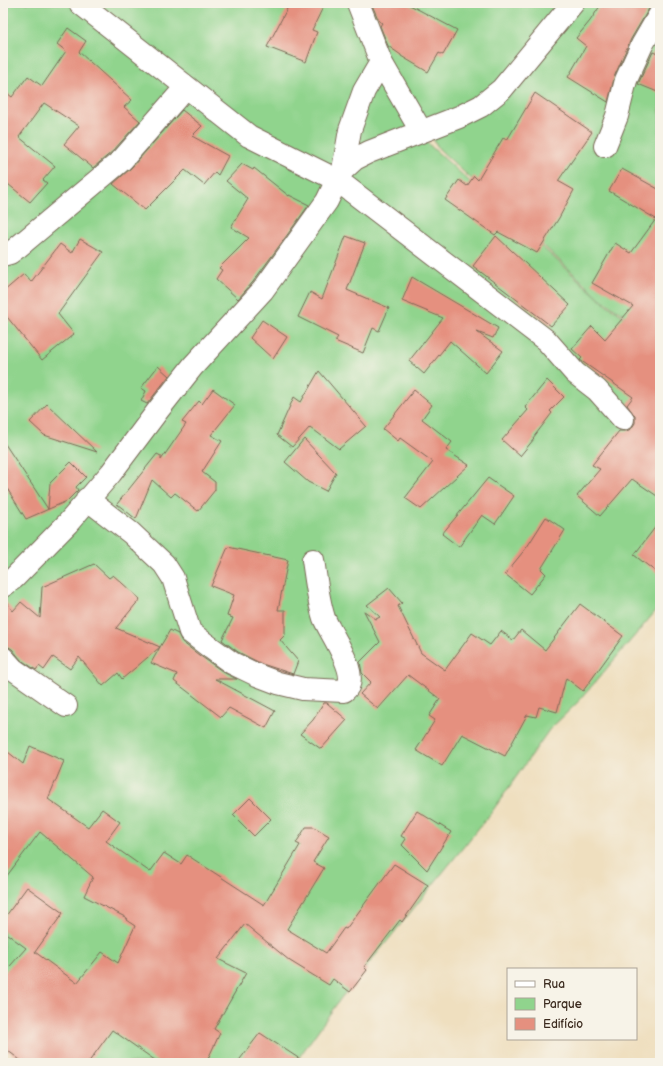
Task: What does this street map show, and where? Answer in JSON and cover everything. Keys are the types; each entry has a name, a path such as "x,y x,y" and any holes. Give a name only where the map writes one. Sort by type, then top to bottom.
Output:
{"street":[{"path":"80,3 249,136 340,175 547,341 575,373 597,390 623,419"},
{"path":"358,3 381,62 421,132"},
{"path":"340,175 355,159 368,152 458,117 481,106 502,89 572,4"},
{"path":"605,146 617,116 626,80 642,44 660,14"},
{"path":"3,586 14,578 62,528 111,473 158,409 193,366 263,290 327,201 340,175 350,130 364,91 381,62"},
{"path":"3,254 10,253 18,247 122,160 186,87"},
{"path":"87,499 131,533 164,564 173,578 190,632 207,646 232,663 278,683 303,689 344,691 348,689 350,683 348,670 343,652 324,618 313,560"},
{"path":"3,658 13,669 66,706"}],"green space":[{"path":"3,3 353,3 425,141 603,302 660,342 660,606 579,701 549,730 491,813 341,998 295,1063 65,1063 3,1020"},
{"path":"363,3 660,3 660,339 601,299 439,149 391,68"}],"building":[{"path":"290,3 325,3 312,30 317,32 306,62 267,47"},
{"path":"371,3 406,3 457,30 443,55 439,53 428,72 401,56 388,46 380,26 382,23 379,21"},
{"path":"602,3 644,3 650,7 631,39 615,75 608,102 568,77 586,46 576,38"},
{"path":"68,28 86,41 79,52 132,100 124,107 140,121 113,151 93,168 64,144 79,126 44,103 19,137 55,166 43,180 47,183 30,202 3,180 3,90 12,97 28,76 42,86 66,51 57,44"},
{"path":"653,52 660,55 660,93 638,84"},
{"path":"535,93 592,132 558,181 574,190 559,218 537,253 498,232 495,235 445,200 459,180 467,186 474,176 478,180 503,138 507,140"},
{"path":"182,110 202,126 192,136 228,156 218,175 215,172 204,185 185,170 145,210 113,184 131,168"},
{"path":"242,164 253,170 254,168 289,196 309,205 253,282 238,299 216,279 222,270 219,268 249,238 231,227 248,199 226,181"},
{"path":"622,169 660,190 660,498 632,479 600,516 577,496 600,469 592,465 619,431 631,429 635,423 635,416 627,405 633,397 580,360 582,358 572,349 592,326 605,339 633,306 592,283 615,243 631,253 656,219 609,191"},
{"path":"346,236 365,243 347,290 389,308 379,331 373,328 363,353 335,341 338,337 298,317 310,292 322,299"},
{"path":"496,236 570,305 551,326 473,266"},
{"path":"80,239 103,252 58,314 74,334 42,360 3,312 3,292 24,274 31,282 60,244 72,253"},
{"path":"412,277 498,328 493,338 477,332 503,351 486,373 450,341 424,374 409,361 443,318 402,301"},
{"path":"262,320 287,337 273,359 250,338"},
{"path":"158,366 169,376 147,404 141,401 146,391 141,388"},
{"path":"319,371 366,426 339,449 310,427 292,447 277,435 294,397 301,402"},
{"path":"547,380 564,397 550,411 552,413 520,456 502,440 528,410 525,407"},
{"path":"213,389 235,405 211,435 222,441 202,472 215,482 215,490 198,511 175,493 171,497 152,480 136,519 117,504 157,454 161,456 161,460 186,424 182,422 199,401 202,404"},
{"path":"414,390 432,405 422,419 452,442 446,450 469,465 421,509 405,498 433,462 400,438 398,441 383,429"},
{"path":"47,404 97,452 44,435 30,422"},
{"path":"304,439 336,473 326,491 308,482 285,462"},
{"path":"3,441 48,509 50,483 71,462 86,477 76,487 78,490 67,501 26,519 3,482"},
{"path":"488,478 514,496 495,524 482,515 459,547 442,534"},
{"path":"546,517 565,530 541,569 546,574 530,594 505,574 527,547"},
{"path":"660,521 660,575 634,555"},
{"path":"228,547 288,560 278,610 285,610 285,635 280,640 298,661 293,674 262,664 238,652 222,640 233,618 227,616 234,595 211,586"},
{"path":"94,564 109,578 113,575 140,599 116,628 160,647 122,679 118,673 103,686 79,657 70,669 53,657 44,670 39,666 36,670 21,660 12,649 7,646 3,646 3,598 13,611 21,602 40,618 42,587"},
{"path":"389,588 402,603 398,606 421,653 445,670 472,633 490,645 501,631 513,640 521,630 545,650 580,604 623,636 583,691 566,678 557,712 539,707 536,717 527,715 505,756 462,734 442,766 416,750 435,720 429,716 440,699 408,675 378,709 360,694 371,682 362,673 360,662 380,642 364,611 376,619 380,617 367,605"},
{"path":"170,630 178,634 182,642 199,655 225,673 237,679 215,679 275,711 266,728 229,708 221,717 174,681 177,674 151,663"},
{"path":"324,703 327,703 347,720 321,749 300,734 313,720"},
{"path":"30,746 64,761 48,799 88,827 102,809 120,822 106,841 150,872 164,853 181,864 187,855 264,905 300,845 296,843 306,827 314,827 329,836 313,862 324,868 287,929 326,953 344,928 346,929 394,864 428,885 402,922 400,920 364,967 367,970 350,992 333,979 329,985 290,961 245,924 218,959 246,973 214,1029 220,1033 206,1063 159,1063 112,1030 88,1063 24,1063 3,1047 3,974 26,948 3,931 3,920 27,887 63,913 35,952 77,983 102,952 118,963 135,926 126,920 127,918 84,896 93,877 40,832 3,881 3,748 23,764"},
{"path":"250,798 271,819 254,836 233,815"},
{"path":"417,811 451,832 427,870 402,845 406,839 401,836"},
{"path":"260,1033 306,1063 237,1063"}]}
